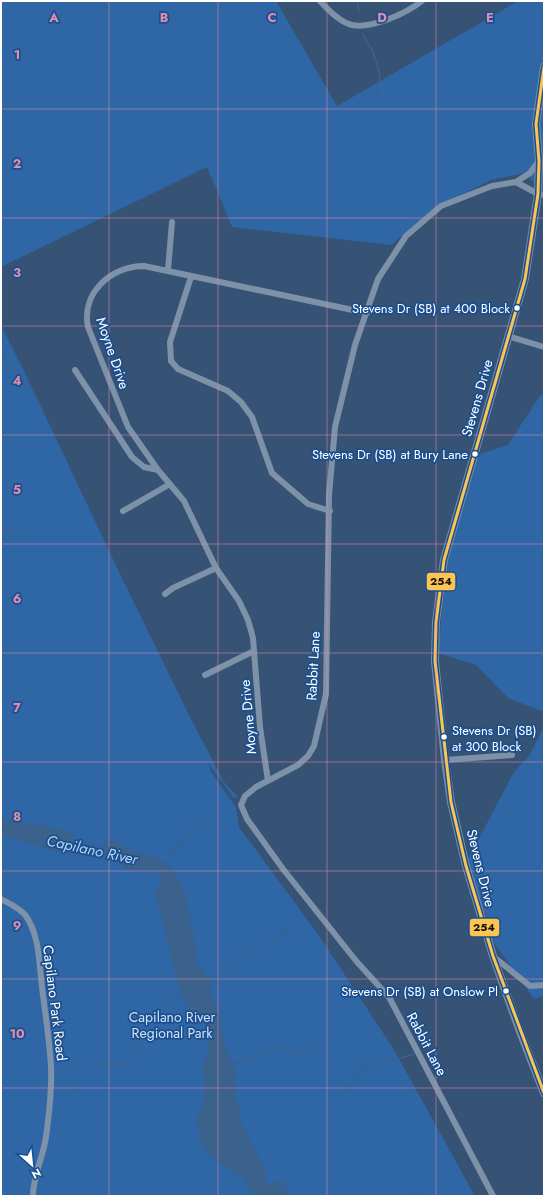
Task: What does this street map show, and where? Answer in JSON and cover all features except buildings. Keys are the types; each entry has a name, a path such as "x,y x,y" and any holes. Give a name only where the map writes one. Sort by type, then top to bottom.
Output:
{"street":[{"path":"320,1 330,12 352,25 371,25 401,14 422,1"},
{"name":"Stevens Drive","path":"544,67 536,124 541,164 541,195 525,279 444,560 436,622 435,661 445,760 451,802 466,866 493,956 518,1029 544,1093"},
{"path":"541,164 516,182 541,195"},
{"name":"Rabbit Lane","path":"494,1196 388,997 357,962 283,869 243,812 241,802 245,796 256,787 298,765 308,756 314,746 326,694 330,511 335,427 355,345 378,279 406,236 441,206 492,186 516,182"},
{"path":"168,270 172,222"},
{"name":"Moyne Drive","path":"268,781 260,727 253,638 245,612 234,593 216,568 184,501 158,470 128,427 88,328 87,313 90,300 97,288 117,272 137,266 168,270 191,277 231,283 367,313"},
{"path":"191,277 170,342 171,361 178,369 228,391 242,402 252,417 272,473 308,504 330,511"},
{"path":"508,336 544,347"},
{"name":"Moyne Drive","path":"75,370 132,457 144,467 158,470"},
{"path":"123,511 170,484"},
{"path":"165,594 173,588 216,568"},
{"name":"Moyne Drive","path":"205,675 254,651"},
{"path":"445,760 512,754"},
{"name":"Capilano Park Road","path":"1,899 22,912 32,928 37,946 48,1040 51,1068 50,1102 46,1140 41,1161 34,1176 33,1196"},
{"path":"493,956 530,986 544,985"}],"green space":[{"path":"1,1 276,1 337,106 518,1 544,1 544,193 525,173 491,180 437,207 391,245 232,227 207,167 1,267"},
{"name":"Capilano River Regional Park","path":"1,325 191,719 224,782 238,797 234,798 208,763 211,772 236,807 239,827 320,937 393,1048 475,1196 1,1196"},
{"path":"544,393 544,712 508,698 476,665 438,653 446,567 477,455 508,445 539,397"},
{"path":"544,727 544,996 534,999 492,940 486,915 481,906 467,861 514,772 529,756"}],"water":[{"name":"Capilano River","path":"1,817 13,822 29,823 71,832 73,839 93,846 102,847 111,839 130,850 155,858 167,864 174,872 180,882 188,907 197,956 195,961 210,979 212,996 221,1019 221,1030 225,1036 225,1049 230,1055 236,1072 234,1079 237,1088 235,1097 241,1113 240,1120 265,1171 267,1183 270,1185 281,1179 290,1196 255,1196 243,1178 218,1162 208,1153 199,1140 201,1134 198,1130 196,1118 201,1108 205,1089 202,1067 206,1059 208,1042 205,1026 189,1009 179,988 155,892 161,881 158,873 153,870 129,870 113,860 101,858 92,851 88,853 80,852 73,855 63,851 56,853 49,849 1,835"}],"waterway":[{"path":"357,1 359,13"},
{"path":"363,35 373,52 380,74 376,95"},
{"path":"1,354 9,362 19,377 28,383 30,387"},
{"path":"33,392 42,409"},
{"path":"20,527 24,530"},
{"path":"1,533 15,530"},
{"path":"167,866 170,854 191,830 220,810"},
{"path":"268,943 294,926"},
{"path":"210,984 220,977 248,950 265,945"},
{"path":"93,1069 108,1063 115,1065 129,1062 134,1055 133,1046 141,1038 156,1033 160,1010 163,1006 170,1000 183,993"},
{"path":"232,1063 251,1059 274,1047 287,1050 293,1054 307,1052 334,1034"},
{"path":"340,1095 358,1073 365,1067 375,1063 414,1054"},
{"path":"77,1080 79,1090"},
{"path":"403,1196 417,1191 424,1196"}],"transit line":[{"name":"254","path":"544,67 536,124 539,161 538,194 525,279 444,560 436,622 435,661 451,802 466,866 493,956 544,1093"}],"place":[{"name":"Stevens Dr (SB) at 400 Block","path":"517,308"},
{"name":"Stevens Dr (SB) at Bury Lane","path":"475,454"},
{"name":"Stevens Dr (SB) at 300 Block","path":"444,737"},
{"name":"Stevens Dr (SB) at Onslow Pl","path":"506,991"}]}
